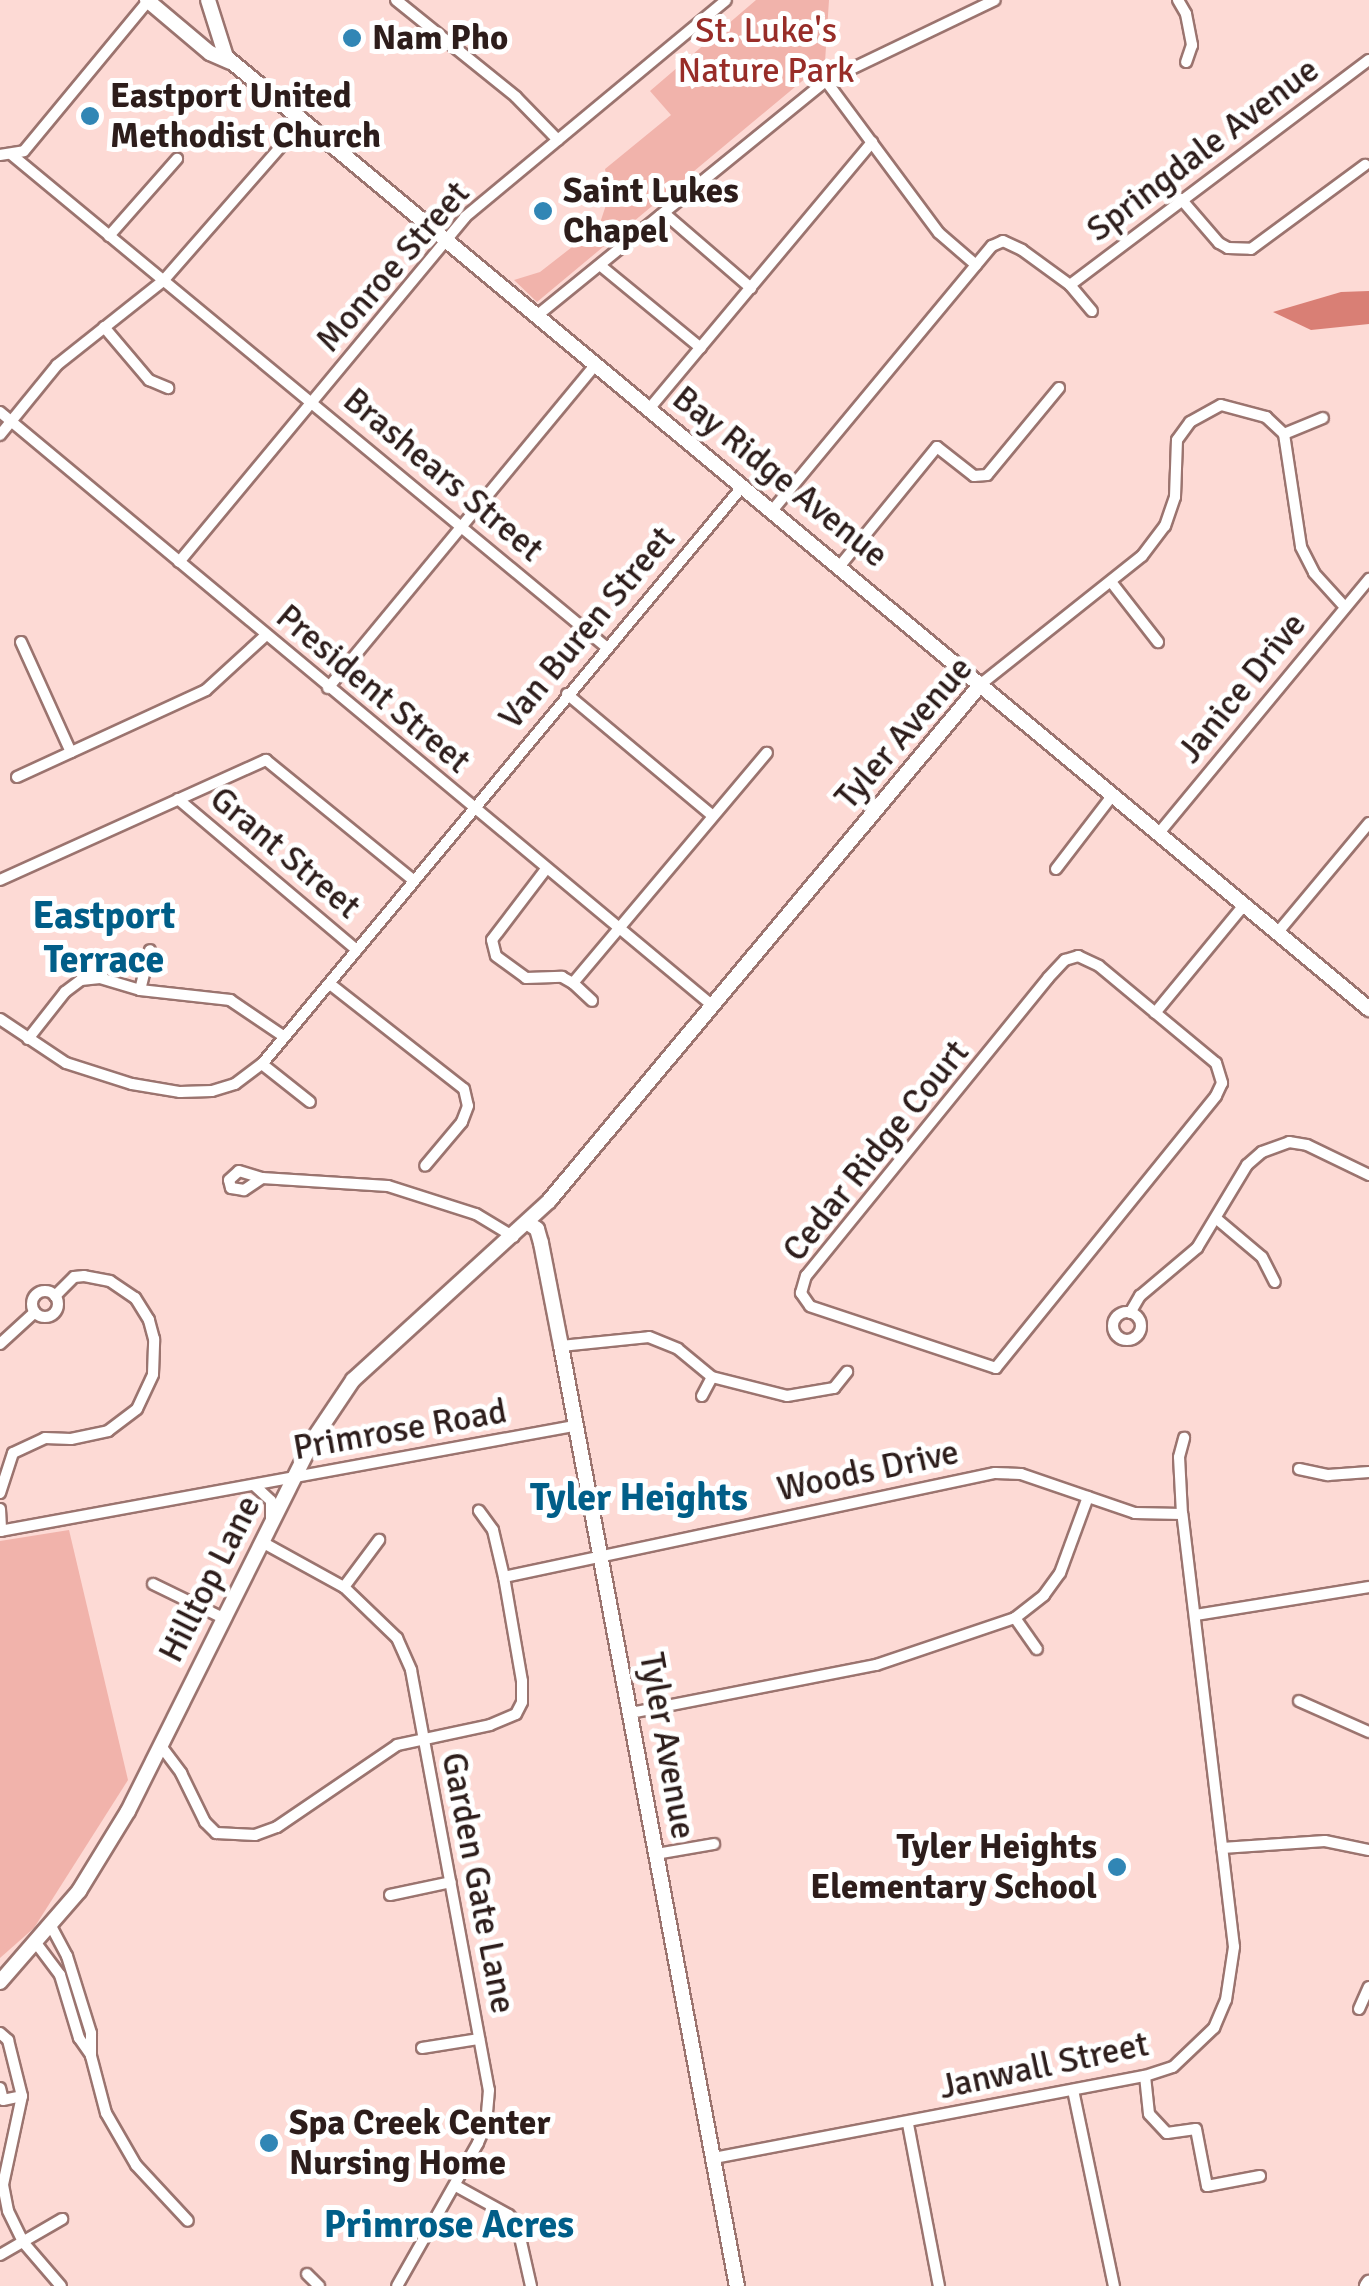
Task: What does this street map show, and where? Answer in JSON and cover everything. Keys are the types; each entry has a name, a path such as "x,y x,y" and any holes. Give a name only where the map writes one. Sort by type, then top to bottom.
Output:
{"street":[{"path":"6,155 24,151 148,0"},
{"name":"Bay Ridge Avenue","path":"148,0 212,54 236,64 539,314 1369,1009"},
{"path":"208,0 219,46 236,64"},
{"path":"396,0 516,97 558,140"},
{"name":"Monroe Street","path":"178,562 478,204 726,0"},
{"path":"539,314 826,81 994,0"},
{"path":"1178,0 1186,14 1192,45 1186,62"},
{"path":"169,19 197,32 214,31"},
{"name":"Springdale Avenue","path":"1070,285 1369,60"},
{"path":"826,81 939,233 976,265"},
{"path":"0,435 57,366 163,281 304,120"},
{"path":"648,408 872,142"},
{"name":"Brashears Street","path":"6,155 461,524 606,648"},
{"path":"109,236 177,159"},
{"path":"1181,199 1219,243 1228,248 1251,249 1365,165"},
{"path":"664,213 751,288"},
{"path":"771,512 976,265 1003,241 1070,285 1092,311"},
{"path":"600,266 701,348"},
{"path":"104,326 150,380 168,388"},
{"path":"328,688 596,364"},
{"path":"839,567 937,448 974,476 987,475 1059,388"},
{"name":"Tyler Avenue","path":"514,1237 982,684 1142,556 1165,526 1176,497 1177,440 1190,422 1221,405 1266,417 1284,434"},
{"name":"President Street","path":"0,412 713,1006"},
{"path":"1323,418 1284,434 1301,547 1314,574 1344,606"},
{"name":"Van Buren Street","path":"262,1064 742,487"},
{"name":"Janice Drive","path":"1159,833 1369,579"},
{"path":"1112,583 1158,642"},
{"path":"18,777 206,690 265,636"},
{"path":"21,642 71,752"},
{"path":"567,694 714,816"},
{"path":"573,982 768,754"},
{"path":"0,880 266,760 414,880"},
{"path":"1056,870 1112,796"},
{"name":"Grant Street","path":"178,799 357,950"},
{"path":"1278,932 1369,822"},
{"path":"546,868 492,940 496,956 526,978 562,977 573,982 592,1001"},
{"path":"1155,1012 1244,905"},
{"path":"140,990 150,950"},
{"name":"Cedar Ridge Court","path":"1078,956 1099,966 1155,1012 1216,1063 1222,1083 996,1368 810,1306 801,1293 806,1276 1066,960 1078,956"},
{"path":"28,1039 64,992 81,980 100,978 140,990 230,1000 284,1036"},
{"path":"330,984 464,1089 468,1106 462,1122 425,1166"},
{"path":"0,1019 66,1063 132,1084 180,1092 212,1092 236,1084 262,1064 310,1102"},
{"path":"1130,1312 1140,1296 1197,1248 1218,1220 1247,1166 1262,1152 1289,1142 1321,1150 1347,1167 1369,1175"},
{"path":"262,1178 388,1186 476,1214 514,1237"},
{"path":"1218,1220 1262,1257 1275,1282"},
{"name":"Tyler Avenue","path":"528,1222 537,1229 561,1346 736,2286"},
{"name":"Hilltop Lane","path":"0,1982 51,1926 103,1854 329,1412 366,1366 514,1237"},
{"path":"0,1493 12,1453 45,1438 72,1439 108,1431 137,1409 153,1374 156,1350 149,1320 125,1291 98,1276 74,1276 55,1296"},
{"path":"34,1312 33,1299 39,1293 55,1296"},
{"path":"34,1312 44,1318 52,1316 58,1304 55,1296"},
{"path":"0,1344 34,1312"},
{"path":"561,1346 648,1337 678,1349 712,1377 787,1396 834,1388 847,1372"},
{"path":"702,1396 712,1377"},
{"name":"Primrose Road","path":"0,1531 574,1426"},
{"name":"Janwall Street","path":"714,2158 1146,2076 1172,2066 1196,2050 1214,2028 1226,2000 1234,1947 1182,1514 1179,1458 1184,1438"},
{"path":"1298,1469 1328,1474 1369,1472"},
{"name":"Woods Drive","path":"504,1578 996,1473 1021,1474 1135,1513 1182,1514"},
{"path":"253,1484 262,1488 271,1501 271,1524"},
{"path":"631,1712 876,1665 1015,1618 1044,1595 1060,1573 1088,1497"},
{"path":"0,1509 0,1531"},
{"path":"161,1746 181,1773 205,1822 216,1832 237,1836 276,1827 375,1757 423,1738 507,1721 522,1702 504,1578 493,1530 479,1511"},
{"path":"344,1587 380,1540"},
{"name":"Garden Gate Lane","path":"262,1542 344,1587 397,1638 411,1670 451,1882 489,2108 486,2124 456,2186 396,2286"},
{"path":"153,1584 223,1618"},
{"path":"1196,1614 1369,1586"},
{"path":"1015,1618 1038,1649"},
{"path":"1299,1701 1369,1732"},
{"path":"1222,1848 1324,1841 1369,1850"},
{"path":"656,1854 714,1844"},
{"path":"390,1895 451,1882"},
{"path":"51,1926 67,1956 91,2033 91,2056 106,2112 136,2165 188,2221"},
{"path":"36,1943 60,1975 82,2045 91,2056"},
{"path":"1359,2009 1369,1987"},
{"path":"422,2048 479,2039"},
{"path":"3,2041 22,2096 3,2168 8,2211 24,2242 62,2286"},
{"path":"1146,2076 1149,2114 1167,2133 1196,2128 1207,2186 1260,2176"},
{"path":"0,2088 2,2100 22,2096"},
{"path":"1073,2090 1114,2286"},
{"path":"908,2124 938,2286"},
{"path":"456,2186 509,2215 516,2224 531,2286"},
{"path":"0,2256 62,2219"},
{"path":"307,2274 318,2286"}],"green space":[{"name":"St. Luke's Nature Park","path":"756,0 829,0 825,62 537,302 514,280 540,272 599,226 609,196 605,169 671,115 650,91"},
{"path":"69,1530 128,1780 34,1928 0,1958 0,1541"}],"shaded area":[{"path":"1369,291 1369,324 1311,330 1273,312 1341,292"}],"place":[{"name":"Nam Pho","path":"352,38"},
{"name":"Eastport United Methodist Church","path":"90,116"},
{"name":"Saint Lukes Chapel","path":"543,211"},
{"name":"Tyler Heights Elementary School","path":"1117,1867"},
{"name":"Spa Creek Center Nursing Home","path":"269,2143"}],"district":[{"name":"Eastport Terrace","path":"104,938"},
{"name":"Tyler Heights","path":"639,1498"},
{"name":"Primrose Acres","path":"449,2225"}]}
